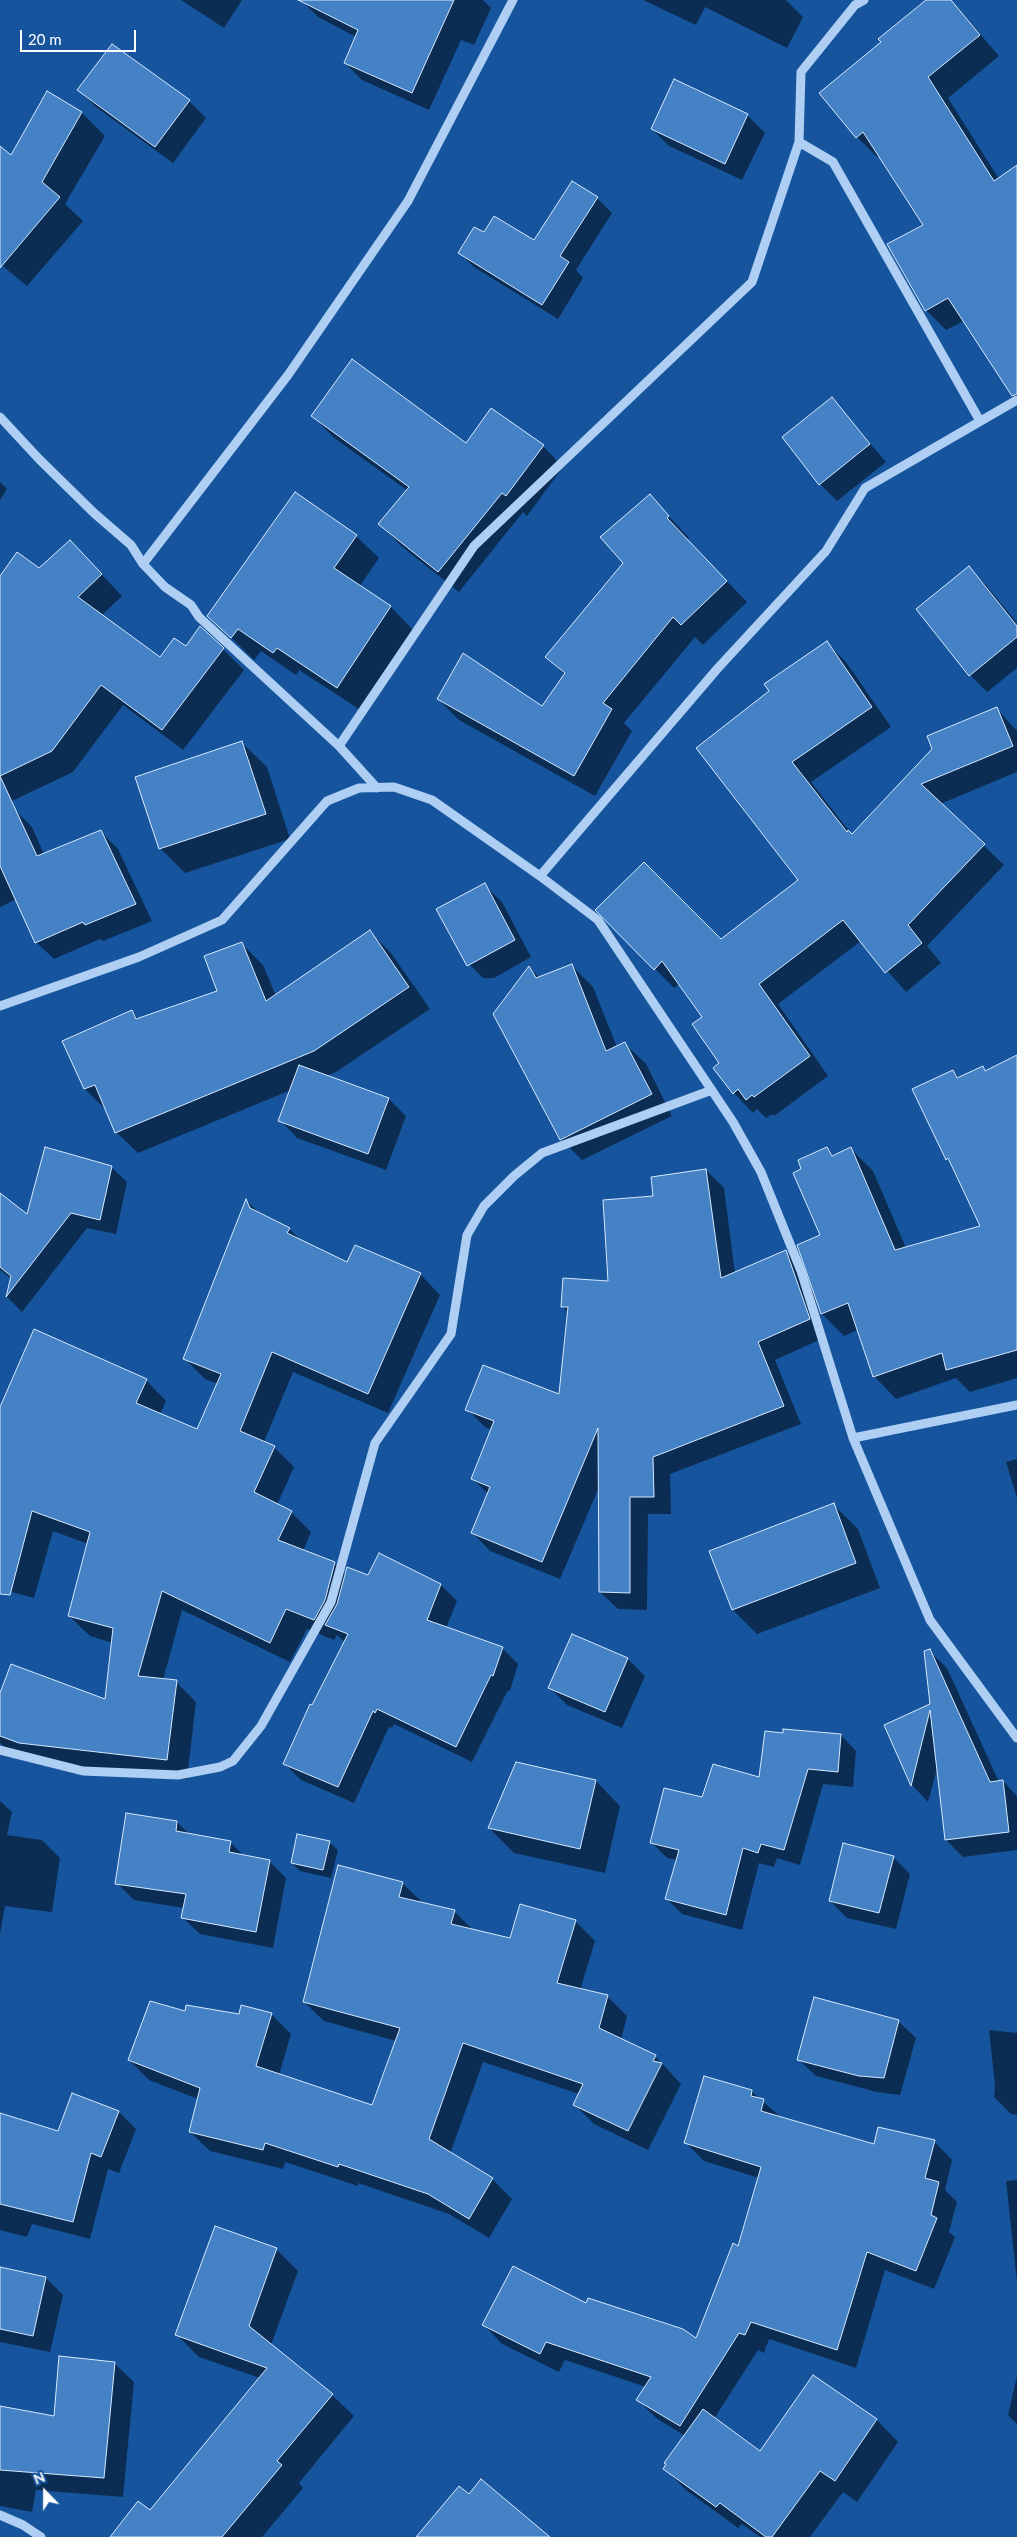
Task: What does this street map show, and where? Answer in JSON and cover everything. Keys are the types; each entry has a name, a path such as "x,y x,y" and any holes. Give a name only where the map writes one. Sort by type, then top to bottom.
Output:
{"street":[{"path":"143,564 288,375 408,201 513,0"},
{"path":"339,746 474,546 752,282 799,142 801,72 855,5 864,0"},
{"path":"799,142 834,162 980,420"},
{"path":"540,876 718,668 826,551 865,488 931,452 980,420 1017,400"},
{"path":"0,417 52,473 132,545 143,564 165,587 191,605 199,617 339,746 377,788"},
{"path":"0,1006 139,957 222,920 327,801 359,788 394,787 432,800 540,876 598,920 712,1090 761,1172 801,1271 853,1438 930,1620 1017,1738"},
{"path":"0,1750 92,1771 178,1775 220,1767 233,1761 261,1726 331,1602 375,1443 451,1334 467,1235 484,1206 514,1176 542,1153 712,1090"},
{"path":"853,1438 1017,1405"},
{"path":"0,2515 23,2525 41,2537"}],"building":[{"path":"298,0 454,0 412,93 344,63 358,30"},
{"path":"926,0 951,0 980,35 928,77 994,181 1017,165 1017,394 1012,396 948,298 925,311 887,244 923,225 863,132 856,138 819,93 881,42 878,39"},
{"path":"112,44 190,100 155,147 77,90"},
{"path":"674,79 748,114 725,164 651,129"},
{"path":"47,91 82,112 42,182 60,197 0,268 0,146 11,155"},
{"path":"572,181 598,197 560,256 569,262 542,305 458,253 474,227 484,232 494,216 534,240"},
{"path":"352,359 466,443 491,408 544,445 506,496 502,493 438,572 378,524 409,487 311,416"},
{"path":"832,397 870,444 819,485 782,437"},
{"path":"295,492 357,535 334,568 391,606 337,688 277,648 273,653 238,629 231,638 207,616"},
{"path":"650,494 669,516 667,518 727,581 681,625 673,617 603,703 612,709 574,776 437,699 463,653 542,706 565,673 545,657 623,563 600,537"},
{"path":"70,540 102,574 78,597 160,657 174,638 186,646 200,626 224,648 162,730 101,685 52,751 0,776 0,576 17,552 39,568"},
{"path":"969,566 1017,626 1017,637 969,676 916,609"},
{"path":"827,641 872,707 792,762 847,832 848,830 852,834 932,749 927,736 997,707 1013,746 921,784 985,844 908,925 922,943 885,973 843,920 759,984 810,1056 754,1097 752,1095 746,1100 738,1089 733,1094 713,1068 719,1063 692,1024 702,1017 662,961 654,970 595,910 644,862 721,939 798,880 696,748 769,691 764,684"},
{"path":"242,741 266,814 159,849 135,777"},
{"path":"0,776 37,856 101,830 136,904 85,925 83,922 35,943 0,866"},
{"path":"485,883 515,940 467,966 436,909"},
{"path":"370,930 409,987 314,1051 115,1133 95,1085 84,1089 62,1041 132,1010 136,1019 217,991 204,956 242,942 266,1001"},
{"path":"572,964 606,1051 625,1042 652,1094 560,1140 493,1014 529,966 536,978"},
{"path":"1017,1055 1017,1350 946,1370 942,1353 873,1377 848,1303 821,1314 797,1245 820,1235 793,1173 801,1169 798,1160 827,1147 832,1156 851,1147 895,1250 980,1226 948,1158 946,1160 912,1089 953,1070 957,1078 983,1066 985,1071"},
{"path":"299,1065 389,1098 368,1154 278,1121"},
{"path":"45,1147 112,1166 100,1220 71,1213 6,1297 11,1276 0,1267 0,1193 27,1214"},
{"path":"706,1169 721,1278 786,1250 810,1319 758,1342 784,1406 653,1457 654,1497 630,1497 630,1593 599,1592 598,1428 542,1562 471,1533 490,1487 471,1479 494,1421 465,1410 483,1365 559,1394 568,1307 561,1307 563,1278 608,1281 603,1200 653,1196 651,1177"},
{"path":"246,1199 250,1208 290,1228 287,1233 347,1262 355,1245 421,1273 368,1394 272,1352 240,1431 275,1446 254,1492 292,1511 278,1540 335,1562 325,1600 314,1620 286,1609 270,1643 162,1591 138,1676 177,1680 167,1760 19,1743 0,1736 0,1693 11,1664 105,1699 113,1628 68,1616 90,1532 32,1511 10,1595 0,1594 0,1407 34,1329 147,1379 136,1403 197,1429 221,1374 183,1359"},
{"path":"834,1503 856,1563 732,1610 709,1551"},
{"path":"379,1553 441,1584 427,1620 503,1647 493,1676 491,1675 456,1747 377,1709 375,1713 373,1711 338,1787 283,1764 310,1704 312,1705 348,1634 325,1625 337,1604 347,1567 368,1575"},
{"path":"572,1634 628,1658 605,1712 548,1688"},
{"path":"930,1649 990,1782 1003,1780 1009,1832 945,1840 930,1710 911,1786 884,1725 930,1704 924,1651"},
{"path":"783,1729 841,1734 838,1772 808,1769 784,1850 761,1844 758,1853 743,1848 726,1915 665,1899 679,1850 650,1843 664,1788 702,1797 713,1764 759,1777 765,1731 783,1733"},
{"path":"516,1762 596,1780 580,1849 488,1828"},
{"path":"126,1813 177,1821 176,1831 231,1841 229,1852 270,1860 256,1932 181,1918 186,1894 115,1884"},
{"path":"297,1834 330,1841 323,1870 291,1863"},
{"path":"843,1843 894,1856 879,1913 829,1901"},
{"path":"338,1865 403,1882 399,1897 455,1910 451,1924 510,1938 520,1904 576,1920 557,1983 608,1995 599,2028 656,2055 653,2061 662,2063 628,2131 573,2105 583,2084 463,2043 429,2139 493,2178 469,2219 428,2194 339,2164 338,2167 265,2143 263,2150 189,2132 200,2088 128,2060 150,2001 185,2011 186,2005 239,2014 241,2005 272,2013 256,2066 372,2105 400,2028 303,2002"},
{"path":"814,1997 899,2020 884,2078 859,2076 797,2060"},
{"path":"704,2076 752,2090 751,2096 764,2099 761,2111 874,2144 878,2127 935,2140 925,2178 939,2182 931,2215 937,2218 916,2271 867,2252 837,2350 751,2322 745,2335 739,2333 680,2426 636,2400 651,2377 546,2342 540,2354 482,2325 513,2266 586,2303 588,2298 683,2329 696,2338 733,2243 738,2246 761,2167 684,2143"},
{"path":"72,2093 119,2111 101,2157 91,2153 73,2222 0,2204 0,2113 58,2131"},
{"path":"215,2226 277,2248 249,2326 333,2394 277,2461 282,2465 222,2537 110,2537 138,2501 150,2510 267,2368 175,2335"},
{"path":"0,2267 46,2277 33,2336 0,2329"},
{"path":"59,2356 115,2362 104,2478 0,2470 0,2406 54,2416"},
{"path":"813,2375 877,2419 835,2481 820,2471 772,2537 766,2537 720,2503 716,2507 663,2469 666,2464 664,2463 703,2409 760,2451"},
{"path":"481,2479 550,2537 416,2537 459,2486 469,2494"}]}
